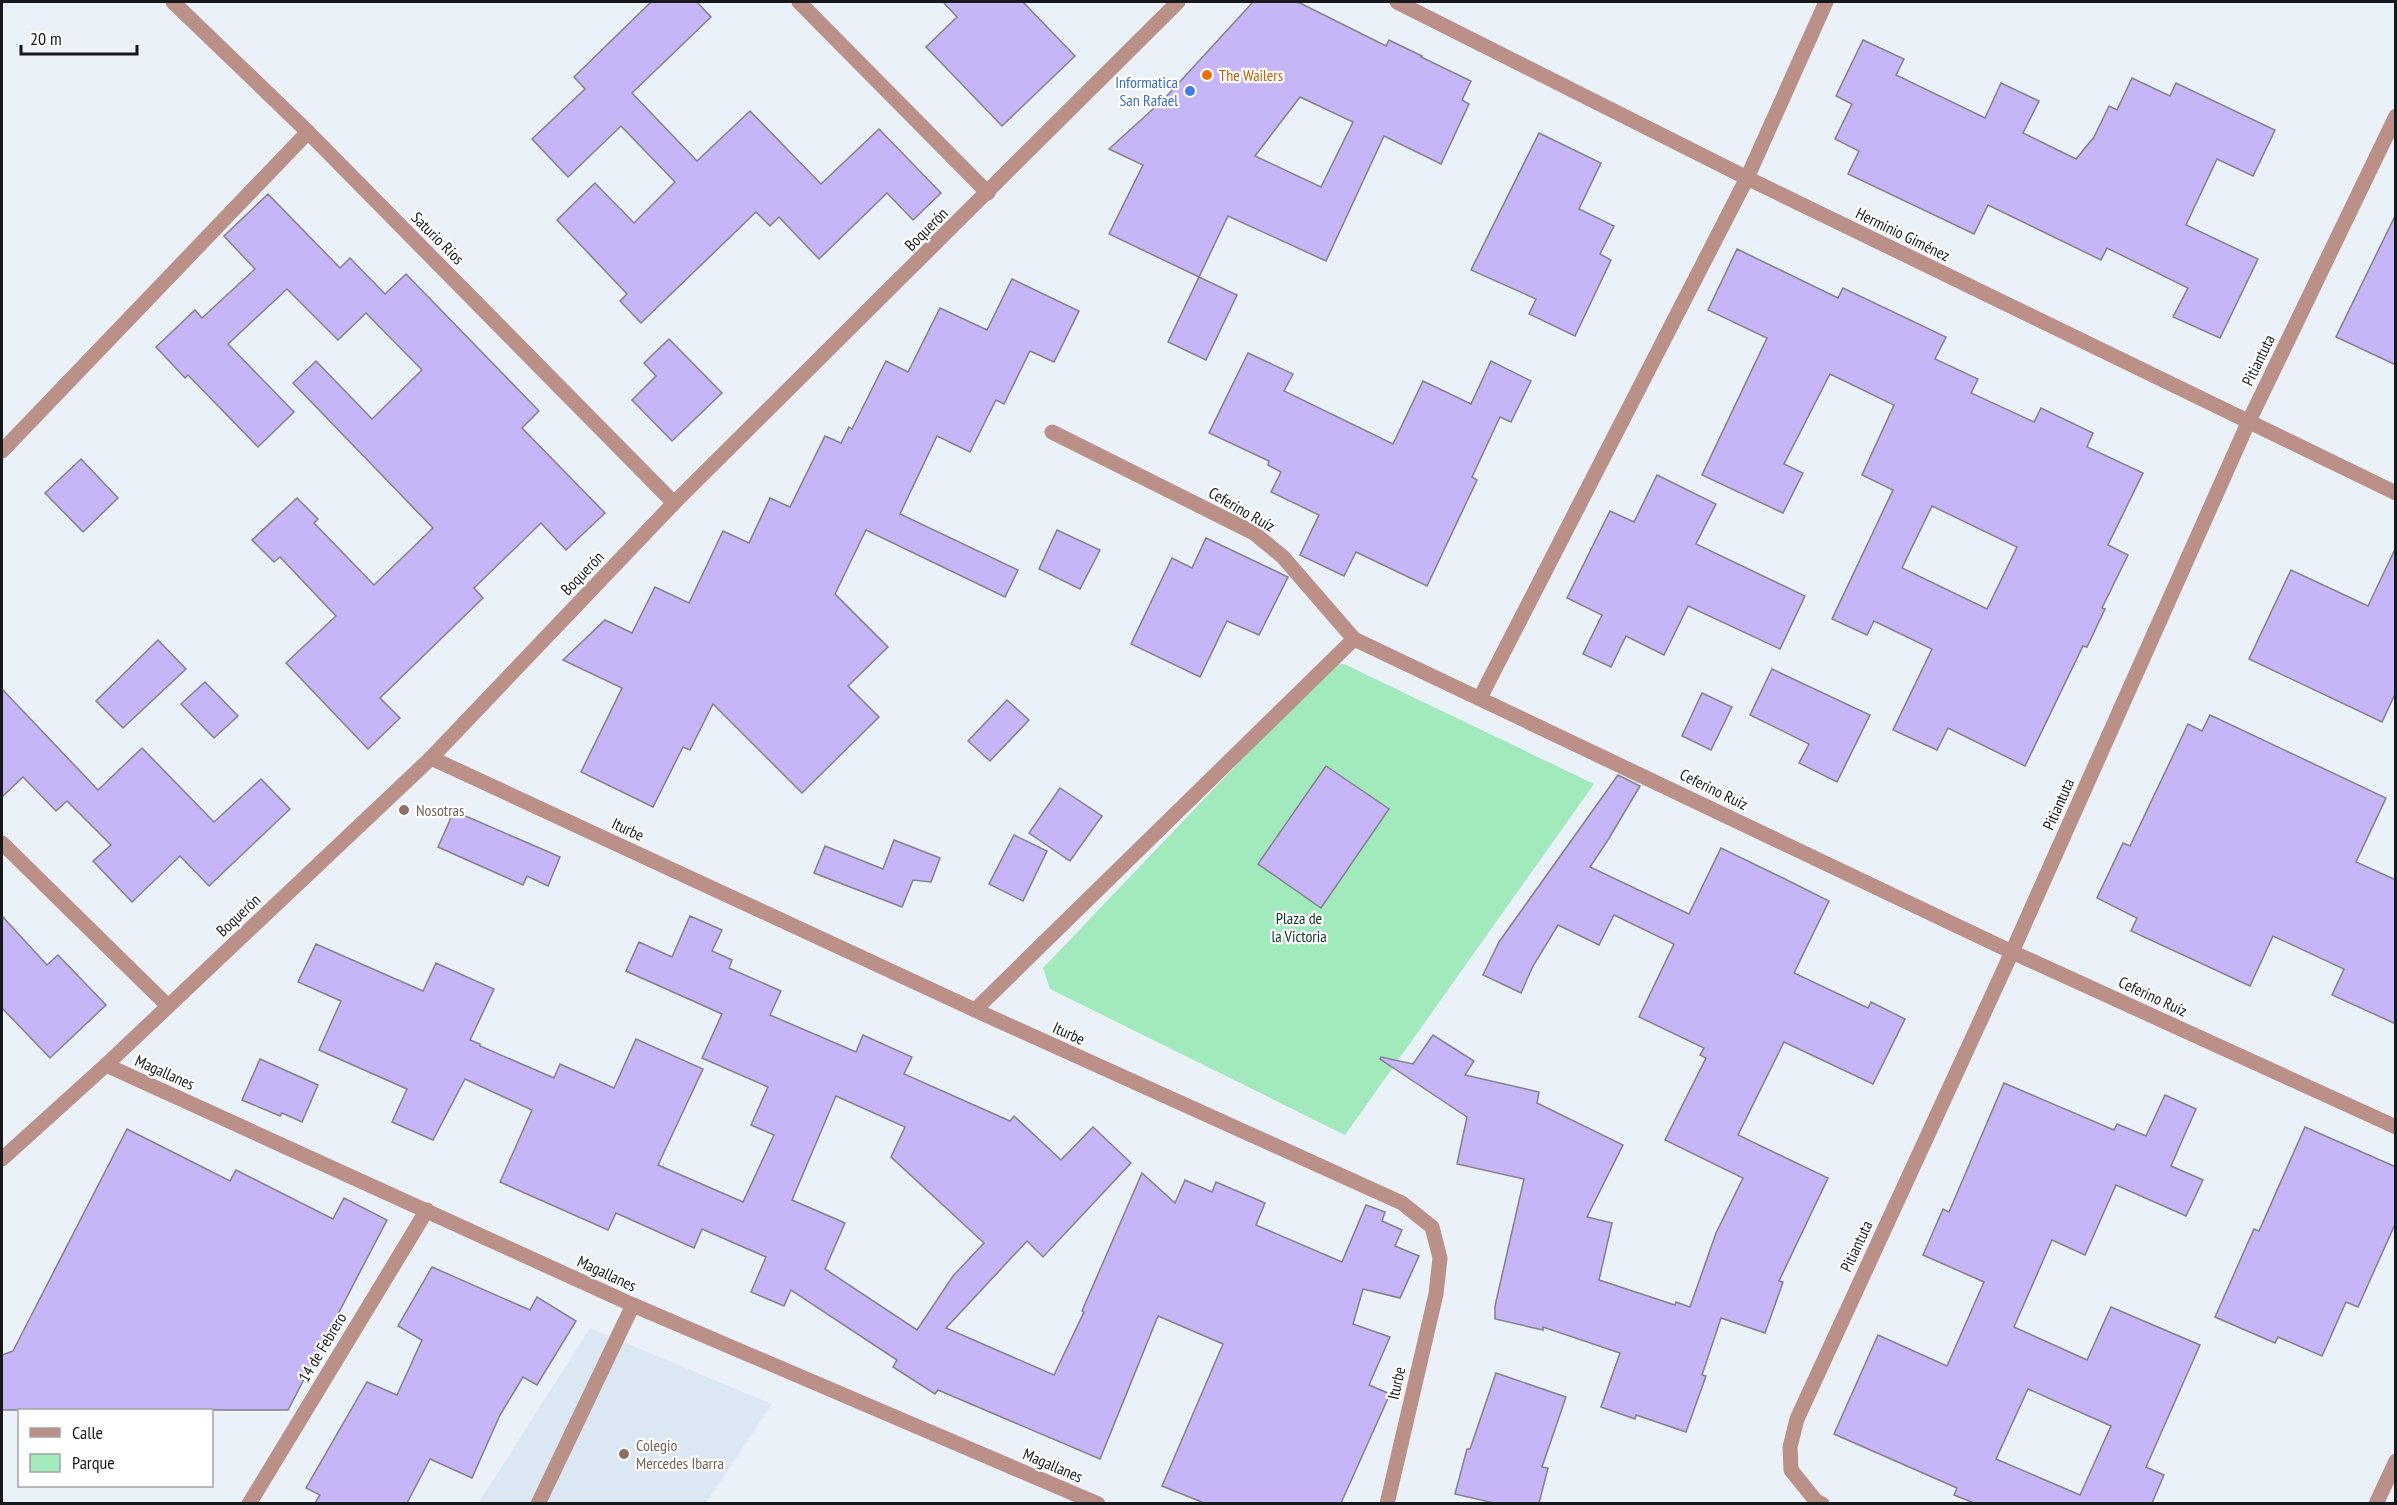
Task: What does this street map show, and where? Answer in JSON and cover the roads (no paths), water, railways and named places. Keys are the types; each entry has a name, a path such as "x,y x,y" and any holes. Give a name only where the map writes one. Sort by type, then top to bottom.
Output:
{"street":[{"name":"Saturio Ríos","path":"173,2 308,132 674,503"},
{"path":"799,2 988,193"},
{"name":"Boquerón","path":"2,1159 106,1065 431,758 674,503 1178,2"},
{"name":"Herminio Giménez","path":"1397,2 1747,178 2396,494"},
{"path":"1480,698 1747,178 1826,2"},
{"name":"Pitiantuta","path":"1822,1503 1816,1501 1791,1470 1790,1447 1797,1419 2012,952 2248,423 2396,116"},
{"path":"2,451 308,132"},
{"name":"Ceferino Ruíz","path":"1052,432 1254,533 1283,557 1354,639 2012,952 2396,1127"},
{"path":"975,1010 1354,639"},
{"name":"Iturbe","path":"431,758 975,1010 1402,1203 1432,1227 1440,1258 1436,1294 1387,1503"},
{"path":"2,843 168,1006"},
{"name":"Magallanes","path":"106,1065 633,1305 1098,1503"},
{"name":"14 de Febrero","path":"249,1503 427,1210"},
{"path":"538,1503 633,1305"},
{"path":"2376,1503 2396,1461"}],"place":[{"name":"The Wailers","path":"1207,75"},
{"name":"Informatica San Rafael","path":"1190,91"},
{"name":"Nosotras","path":"404,810"},
{"name":"Colegio Mercedes Ibarra","path":"624,1454"}],"park label":[{"name":"Plaza de la Victoria","path":"1299,927"}]}
